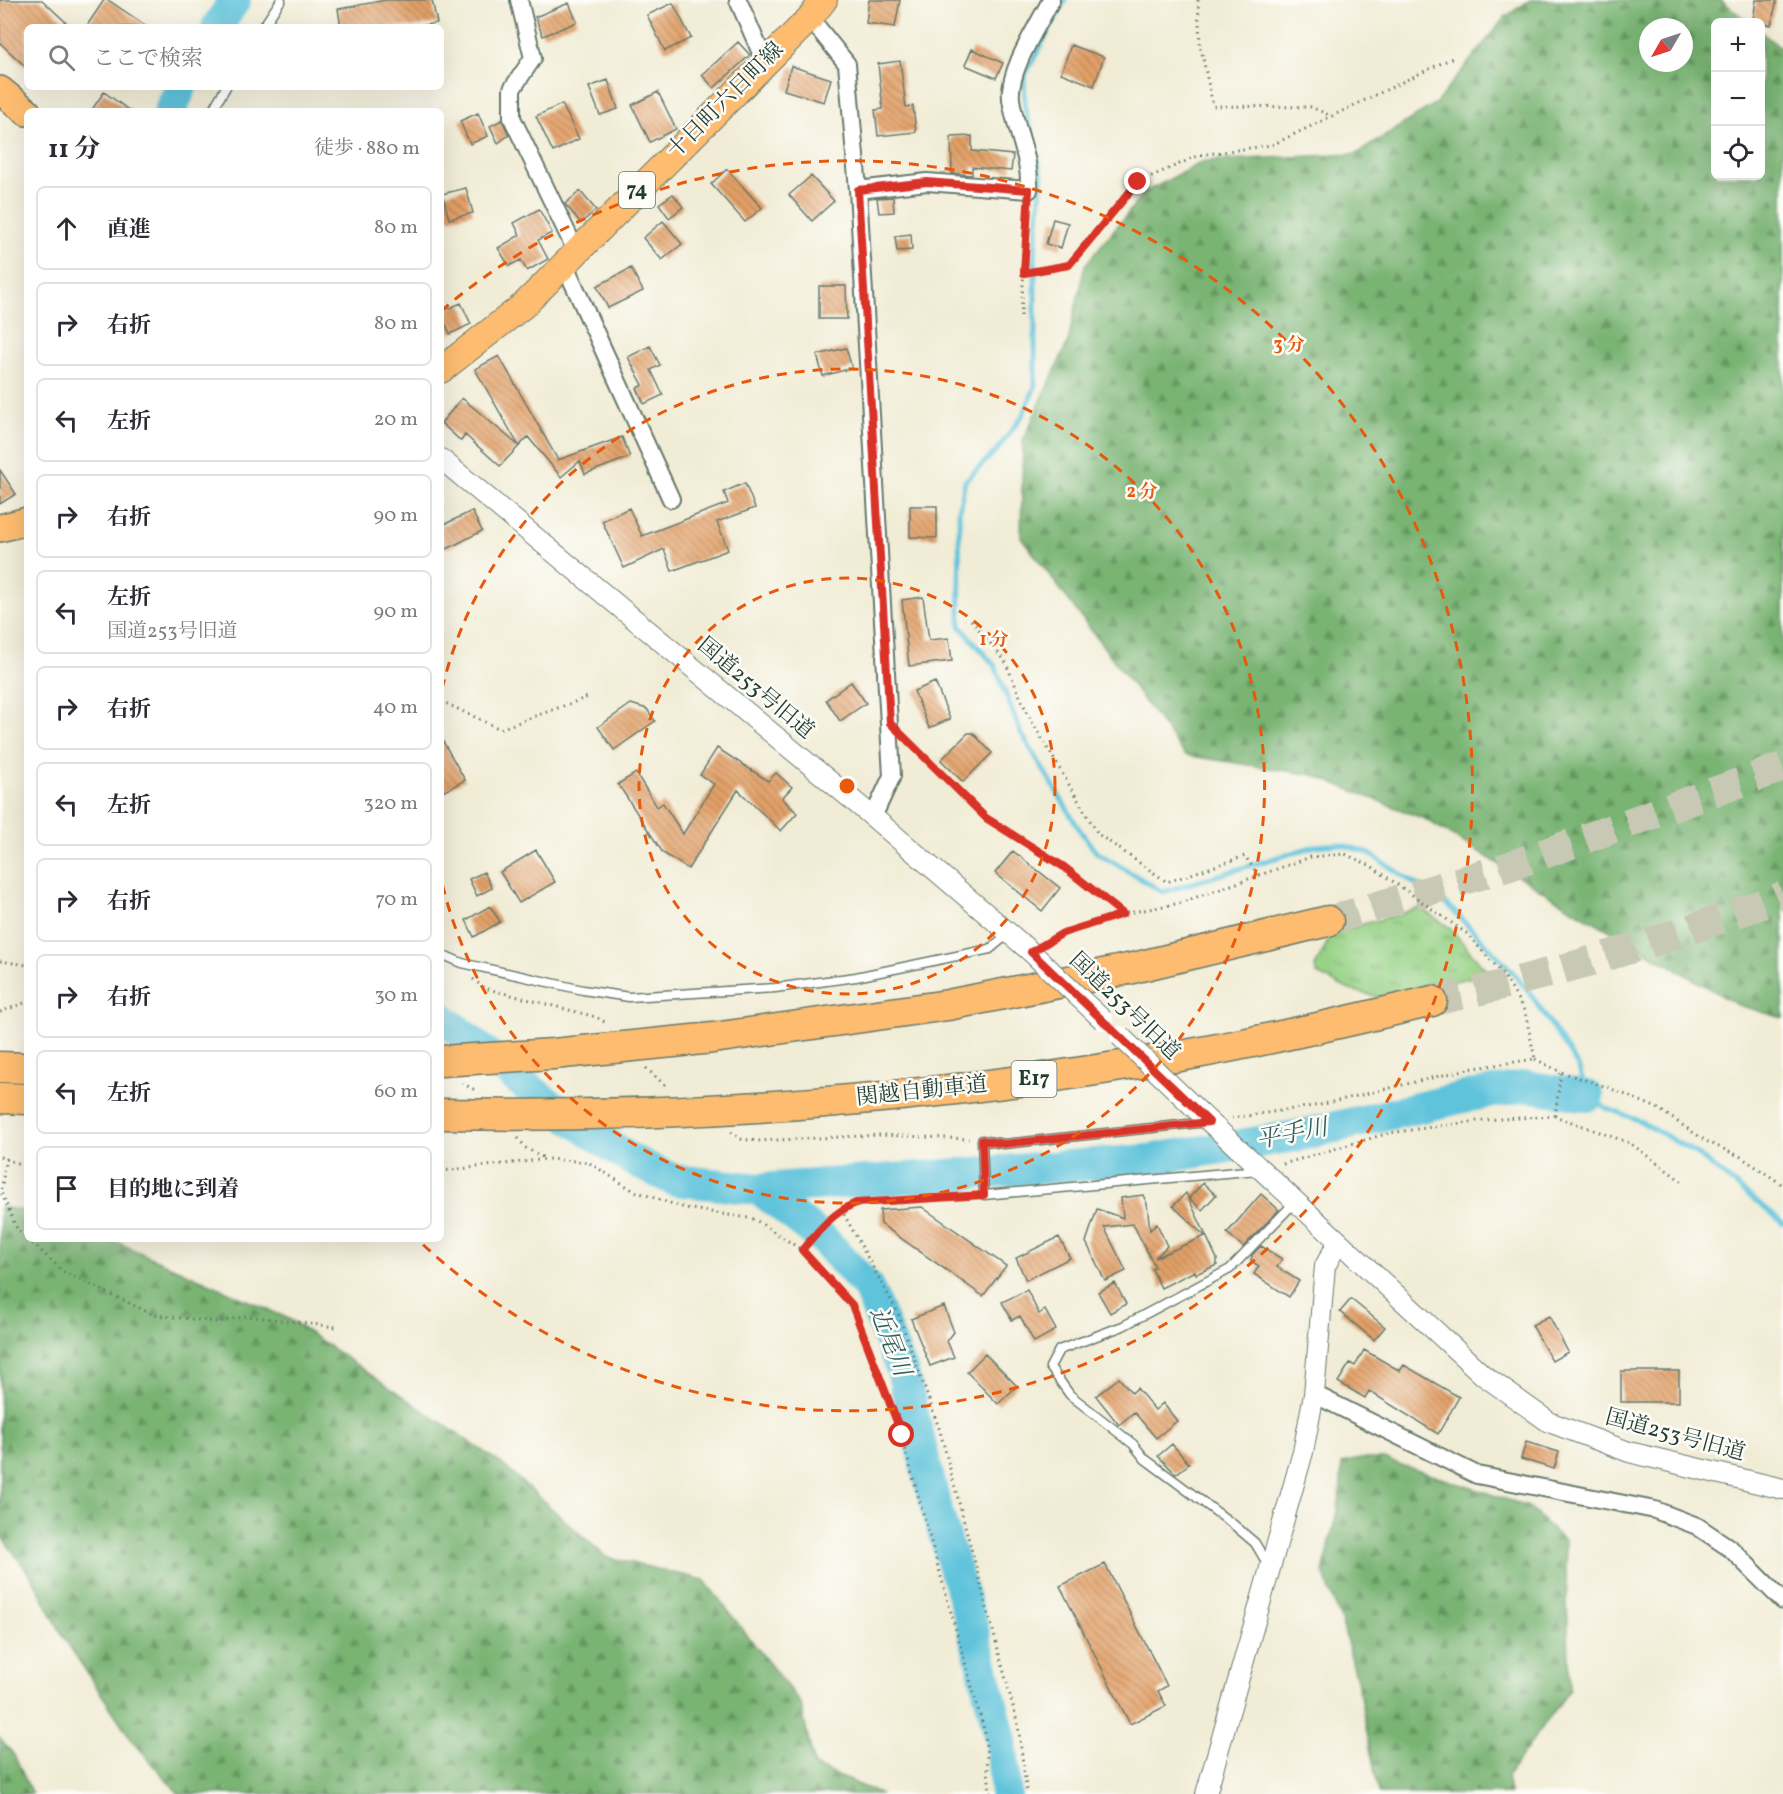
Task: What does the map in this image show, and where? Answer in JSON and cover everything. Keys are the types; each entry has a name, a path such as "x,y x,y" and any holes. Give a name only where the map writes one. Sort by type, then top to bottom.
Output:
{"highway":[{"path":"0,90 24,110"},
{"path":"0,528 24,522"},
{"path":"451,1067 713,1038 948,1005 1155,963 1328,921"},
{"name":"関越自動車道","path":"444,1114 520,1125 631,1112 825,1102 984,1086 1199,1053 1432,1001"},
{"path":"0,1067 24,1068"},
{"path":"0,1098 24,1099"}],"main road":[{"name":"十日町六日町線","path":"444,368 524,305 817,9"}],"street":[{"path":"519,0 534,58 512,88 513,118 671,499"},
{"path":"738,0 765,62"},
{"path":"858,190 927,182 1029,190 1030,171 1011,98 1013,75 1051,0"},
{"path":"817,9 847,64 858,190 892,776 873,817"},
{"name":"国道253号旧道","path":"444,461 873,817 1031,952 1209,1122 1483,1376 1549,1422 1629,1452 1783,1489"},
{"path":"1206,1794 1304,1452 1314,1394 1324,1266 1338,1243"},
{"path":"1314,1394 1477,1475 1655,1510 1697,1526 1731,1549 1783,1602"}],"lane":[{"path":"265,24 281,0"},
{"path":"214,108 224,90"},
{"path":"444,955 462,963 583,990 629,997 697,995 775,988 856,977 990,949 1009,933"},
{"path":"1209,1122 1004,1144 982,1140 984,1192 1257,1166"},
{"path":"1270,1568 1255,1543 1145,1459 1133,1444 1070,1395 1050,1367 1059,1350 1123,1326 1230,1269 1295,1202"}],"path":[{"path":"1198,0 1200,45 1213,106 1311,107 1331,116"},
{"path":"1024,273 1069,265 1138,182 1200,155 1272,145 1452,58"},
{"path":"1021,316 1029,190"},
{"path":"971,620 1005,661 1028,715 1098,834 1167,882 1245,856 1258,875"},
{"path":"444,702 500,729 588,697"},
{"path":"890,723 986,818 1064,867 1123,914"},
{"path":"1031,952 1063,933 1123,914 1180,903 1311,856 1345,854 1371,866 1467,933 1503,974 1525,1012 1535,1059"},
{"path":"0,961 24,965"},
{"path":"462,963 472,978 484,988 596,1017 613,1026"},
{"path":"0,1012 24,1003"},
{"path":"1209,1122 1320,1105 1468,1069 1535,1059 1561,1072 1607,1087 1657,1108 1706,1141 1741,1157 1783,1185"},
{"path":"451,1067 481,1094"},
{"path":"646,1068 670,1090"},
{"path":"1555,1116 1561,1072"},
{"path":"1257,1166 1389,1133 1484,1120 1555,1116 1630,1143 1684,1183"},
{"path":"520,1125 526,1148 548,1159"},
{"path":"731,1132 741,1139 757,1142 881,1135 982,1140"},
{"path":"6,1158 1,1192 18,1231 24,1236"},
{"path":"0,1159 6,1158 24,1166"},
{"path":"444,1171 456,1172 548,1159 588,1162 644,1194 685,1208 754,1219 802,1250 852,1305 902,1435 985,1733 990,1794"},
{"path":"802,1250 830,1218 841,1209 856,1203 984,1192"},
{"path":"841,1209 897,1313 940,1431 1018,1725 1027,1794"},
{"path":"30,1242 64,1272 154,1315 218,1322 247,1316 336,1327"}],"green space":[{"path":"1530,0 1721,0 1743,18 1711,18 1711,180 1765,180 1765,35 1783,50 1783,1018 1738,1005 1569,907 1427,820 1313,775 1185,755 1021,537 1023,440 1068,342 1085,265 1145,192 1204,161 1357,154 1436,103 1505,17"},
{"path":"1420,908 1449,927 1489,973 1382,998 1350,990 1317,974 1315,967 1332,933"},
{"path":"0,1207 24,1211 24,1242 117,1242 289,1319 502,1464 606,1557 704,1580 801,1704 814,1766 881,1794 179,1794 132,1740 64,1638 33,1579 0,1534"},
{"path":"1360,1459 1383,1459 1527,1506 1565,1541 1570,1689 1507,1776 1510,1794 1379,1794 1357,1680 1342,1623 1323,1572 1340,1498 1342,1463"},
{"path":"0,1738 14,1755 32,1794 0,1794"}],"building":[{"path":"0,0 42,0 68,24 24,24 24,65 0,43"},
{"path":"104,0 108,0 144,24 88,24"},
{"path":"386,0 432,0 437,23 340,24 338,9"},
{"path":"869,0 900,0 895,27 866,23"},
{"path":"1756,0 1777,0 1771,25 1765,24 1765,18 1753,18"},
{"path":"569,3 577,22 543,36 535,17"},
{"path":"673,3 691,38 665,51 647,15"},
{"path":"738,42 750,55 714,88 702,75"},
{"path":"1071,45 1104,57 1094,86 1061,73"},
{"path":"972,49 1003,63 996,78 965,65"},
{"path":"900,61 906,107 913,106 916,132 878,136 875,110 883,109 878,64"},
{"path":"791,66 831,79 824,102 784,90"},
{"path":"608,80 618,109 600,115 589,87"},
{"path":"104,92 126,108 93,108"},
{"path":"658,92 676,129 650,142 632,105"},
{"path":"562,104 579,139 553,152 536,116"},
{"path":"478,113 488,136 470,144 460,121"},
{"path":"502,120 509,135 498,143 490,126"},
{"path":"972,136 972,151 1013,155 1011,171 972,167 972,175 952,173 951,137"},
{"path":"727,169 762,208 745,222 711,184"},
{"path":"811,176 834,201 812,221 789,195"},
{"path":"466,188 473,213 449,219 444,194"},
{"path":"580,191 596,210 581,223 565,204"},
{"path":"673,194 683,207 669,218 659,204"},
{"path":"893,197 894,212 879,213 877,198"},
{"path":"539,209 552,233 538,240 548,259 527,271 521,260 509,266 498,248 520,235 514,223"},
{"path":"1053,219 1068,223 1061,248 1046,244"},
{"path":"663,221 682,244 662,260 643,238"},
{"path":"911,234 912,250 897,251 895,236"},
{"path":"631,268 643,291 608,308 597,286"},
{"path":"819,286 846,286 847,319 819,319"},
{"path":"461,303 471,324 450,334 446,325 444,326 444,311"},
{"path":"650,346 660,365 651,370 663,395 644,404 637,388 643,385 628,357"},
{"path":"846,348 852,368 823,376 817,355"},
{"path":"499,356 558,460 622,437 630,457 585,474 580,461 561,477 528,437 500,466 465,435 461,441 444,426 444,419 462,398 519,446 475,369"},
{"path":"0,470 16,494 0,504"},
{"path":"745,483 755,508 717,522 728,550 672,571 664,549 624,568 602,521 629,508 642,536 728,503 724,492"},
{"path":"910,506 937,506 937,538 910,537"},
{"path":"472,511 482,531 447,549 444,543 444,525"},
{"path":"923,597 929,640 949,638 952,661 909,666 902,600"},
{"path":"851,682 866,703 840,721 826,700"},
{"path":"935,682 950,719 929,728 914,691"},
{"path":"631,704 647,709 655,721 614,750 598,727"},
{"path":"968,733 973,733 992,753 963,782 941,760"},
{"path":"444,743 465,780 444,791"},
{"path":"717,748 768,781 776,773 792,787 782,798 797,813 781,831 738,790 688,869 663,853 618,784 636,773 657,807 663,803 683,834 714,784 700,775"},
{"path":"536,850 555,882 519,903 500,872"},
{"path":"1013,851 1060,888 1042,911 995,873"},
{"path":"484,872 492,888 477,896 469,879"},
{"path":"490,906 500,922 474,937 466,920"},
{"path":"1203,1183 1216,1195 1202,1210 1189,1198"},
{"path":"1186,1193 1217,1259 1217,1265 1196,1274 1195,1271 1161,1288 1152,1269 1155,1267 1133,1224 1104,1227 1126,1271 1105,1281 1086,1242 1097,1209 1123,1218 1121,1198 1143,1195 1147,1204 1150,1230 1157,1224 1167,1246 1155,1258 1205,1236 1173,1206"},
{"path":"1261,1194 1279,1210 1243,1247 1227,1233"},
{"path":"922,1207 1006,1266 983,1296 881,1224 880,1210"},
{"path":"1059,1237 1070,1258 1026,1280 1016,1258"},
{"path":"1261,1246 1282,1259 1277,1267 1299,1281 1289,1297 1254,1274 1259,1266 1251,1261 1252,1255"},
{"path":"1115,1283 1126,1304 1110,1313 1098,1292"},
{"path":"1027,1290 1039,1314 1045,1310 1056,1330 1034,1342 1020,1316 1012,1320 1002,1302"},
{"path":"1351,1299 1385,1327 1374,1340 1340,1312"},
{"path":"944,1306 954,1332 947,1341 954,1357 930,1366 911,1319"},
{"path":"1549,1316 1568,1352 1552,1361 1532,1325"},
{"path":"1364,1350 1400,1371 1404,1365 1459,1397 1438,1434 1369,1391 1365,1398 1338,1382 1350,1363 1355,1366"},
{"path":"985,1354 1017,1386 998,1404 967,1372"},
{"path":"1621,1371 1679,1371 1679,1402 1621,1402"},
{"path":"1119,1378 1132,1393 1137,1388 1155,1410 1163,1403 1177,1421 1156,1438 1134,1412 1119,1425 1096,1396"},
{"path":"1526,1442 1559,1452 1554,1469 1521,1459"},
{"path":"1172,1444 1189,1464 1176,1474 1158,1456"},
{"path":"1105,1564 1167,1686 1158,1691 1166,1706 1130,1724 1060,1586"}],"waterway":[{"name":"近尾川","path":"219,24 235,0"},
{"path":"1065,0 1024,77 1025,108 1042,175 1035,252 1035,387 1023,415 997,450 965,481 959,510 960,626 995,666 1020,731 1081,832 1096,852 1163,892 1315,846 1339,844 1367,852 1449,906 1511,970 1532,996 1578,1066 1588,1096 1606,1108 1640,1121 1697,1154 1783,1223"},
{"name":"近尾川","path":"171,108 180,90"},
{"name":"近尾川","path":"444,1019 541,1098 630,1159 674,1180 759,1189 823,1239 868,1287 903,1373 936,1508 971,1622 1001,1740 1006,1794"},
{"name":"平手川","path":"759,1189 1148,1160 1301,1135 1464,1097 1527,1086 1588,1096"}],"tunnel":[{"path":"1328,921 1507,867 1783,767"},
{"path":"1432,1001 1521,980 1609,955 1783,896"}],"route":[{"path":"902,1435 852,1305 802,1250 830,1218 841,1209 856,1203 984,1195 982,1140 1004,1144 1209,1122 1031,952 1063,933 1123,914 1064,867 986,818 890,723 858,190 927,182 1029,190 1024,273 1069,265 1138,182"}]}
